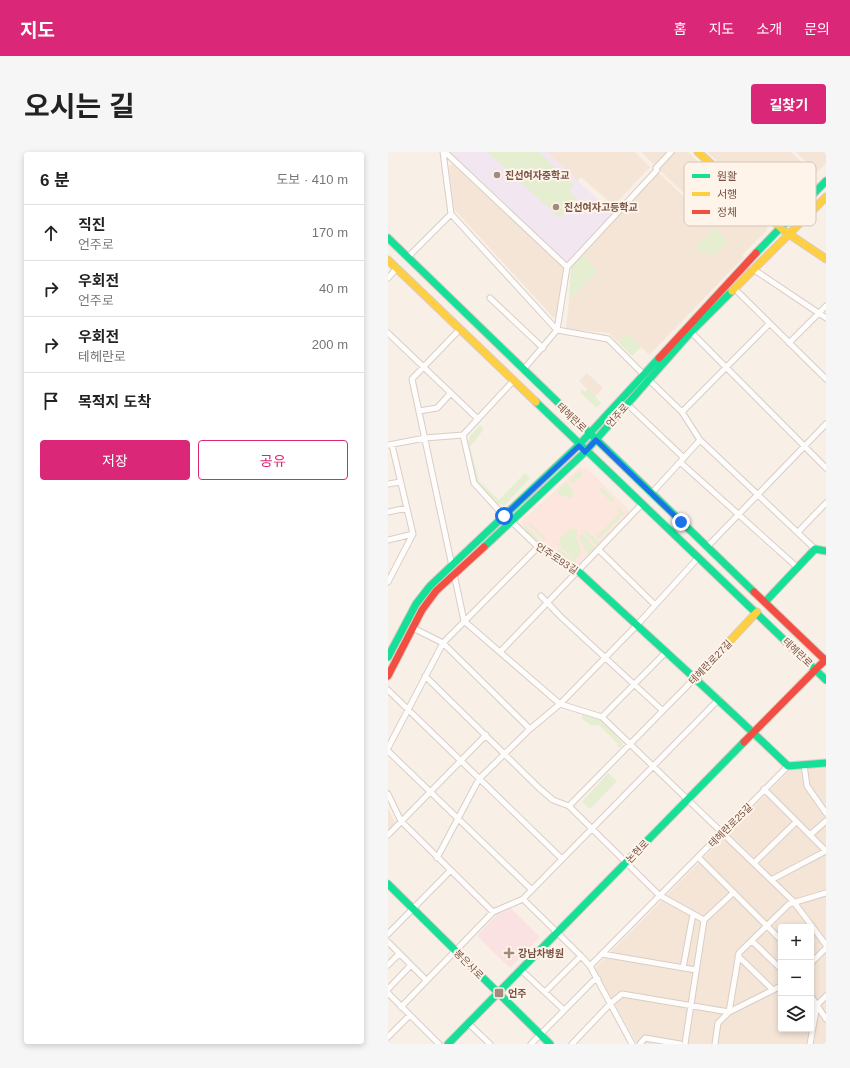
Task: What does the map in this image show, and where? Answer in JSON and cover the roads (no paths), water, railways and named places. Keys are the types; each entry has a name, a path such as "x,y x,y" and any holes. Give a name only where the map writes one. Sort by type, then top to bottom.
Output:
{"main road":[{"path":"698,152 709,162"},
{"name":"언주로","path":"816,191 826,181"},
{"name":"언주로","path":"816,208 825,200"},
{"name":"언주로","path":"388,658 416,604 430,586 579,446 589,433 646,378 797,226"},
{"path":"780,228 826,259"},
{"name":"언주로","path":"388,676 422,610 436,591 512,522 585,452 627,404 646,378 780,228"},
{"name":"테헤란로","path":"388,238 651,494 826,660"},
{"name":"테헤란로","path":"388,260 514,380 585,452 757,612 826,680"},
{"path":"765,602 815,549 826,551"},
{"name":"언주로93길","path":"578,571 719,699 788,766"},
{"name":"테헤란로27길","path":"695,678 757,612"},
{"path":"770,625 778,628 794,641 798,640 797,633"},
{"name":"논현로","path":"448,1044 688,798 754,733 815,669 826,660"},
{"path":"788,766 826,763"},
{"name":"봉은사로","path":"388,884 550,1044"}],"street":[{"path":"444,152 567,267"},
{"path":"444,152 452,214 558,330 608,339 682,412 700,440 815,549"},
{"path":"523,370 558,330 567,267 671,152"},
{"path":"408,257 452,214"},
{"path":"388,278 397,268"},
{"path":"753,269 826,318"},
{"path":"734,288 826,379"},
{"path":"490,298 543,348"},
{"path":"789,343 826,306"},
{"path":"682,412 769,324"},
{"path":"460,329 412,379 464,621 560,704 602,716 688,798 793,901 826,947 814,960"},
{"path":"691,332 826,468"},
{"path":"388,333 478,419"},
{"path":"388,582 413,534 390,445 425,438 463,435 514,380"},
{"path":"419,411 437,408 451,393"},
{"path":"627,404 682,460 797,567"},
{"path":"707,547 826,424"},
{"path":"463,435 474,483 504,516"},
{"path":"651,494 700,440"},
{"path":"388,484 400,482"},
{"path":"500,652 548,604 642,504"},
{"path":"798,532 826,504"},
{"path":"388,512 407,508"},
{"name":"언주로93길","path":"512,522 538,547 578,571"},
{"path":"388,540 413,534"},
{"path":"532,890 388,750 443,643 538,547"},
{"path":"599,550 655,605"},
{"path":"437,858 479,779 530,729 560,704 604,657 637,625 698,558"},
{"path":"542,596 548,604 662,710"},
{"path":"413,628 443,643 530,729"},
{"path":"602,716 666,652"},
{"path":"425,676 553,800 569,806 659,895 704,920"},
{"name":"테헤란로27길","path":"569,806 695,678"},
{"path":"388,690 409,708 479,779 562,859"},
{"path":"401,1006 493,912 523,899 719,699"},
{"path":"388,835 486,735"},
{"path":"804,765 807,786 826,813"},
{"name":"테헤란로25길","path":"590,966 788,766"},
{"path":"764,789 826,852 771,880"},
{"path":"388,794 401,821 493,912"},
{"path":"810,835 826,821"},
{"path":"754,863 796,822"},
{"path":"698,857 778,937"},
{"path":"388,934 450,871"},
{"path":"685,1044 704,920 733,893"},
{"path":"729,1012 738,953 793,901 826,893"},
{"path":"523,899 590,966 632,1044"},
{"path":"683,968 693,914"},
{"path":"752,941 778,966"},
{"path":"388,942 426,980"},
{"path":"388,965 400,954"},
{"path":"602,954 696,970"},
{"path":"545,992 581,956"},
{"path":"738,956 773,990"},
{"path":"388,989 411,966"},
{"path":"520,969 564,1010"},
{"path":"532,1044 593,981 598,979"},
{"path":"715,1044 718,1023 729,1012 778,988"},
{"path":"388,993 439,1044"},
{"path":"572,1044 610,1004 622,994 729,1012"},
{"path":"810,1044 817,1005 826,996"},
{"path":"814,1000 826,1019"},
{"path":"388,1037 410,1015"},
{"path":"468,1022 490,1044"},
{"path":"640,1044 645,1038 680,1044"}],"place":[{"name":"진선여자중학교","path":"497,175"},
{"name":"진선여자고등학교","path":"556,207"},
{"name":"강남차병원","path":"509,953"},
{"name":"언주","path":"499,993"}]}
